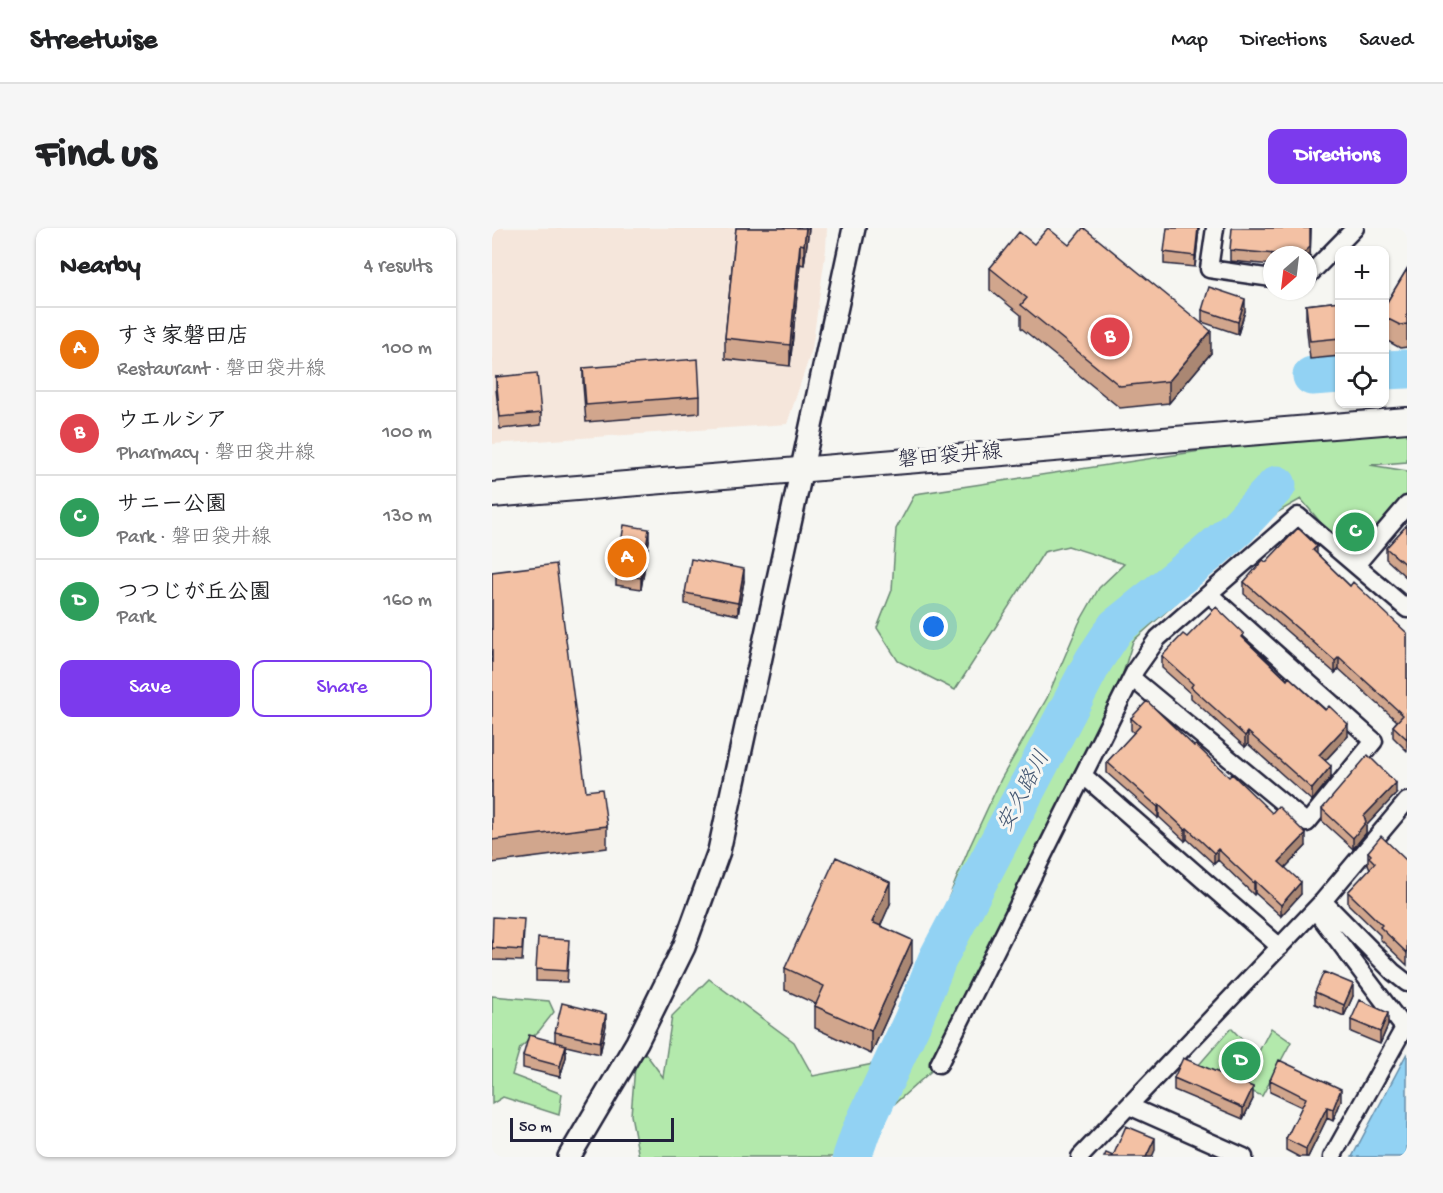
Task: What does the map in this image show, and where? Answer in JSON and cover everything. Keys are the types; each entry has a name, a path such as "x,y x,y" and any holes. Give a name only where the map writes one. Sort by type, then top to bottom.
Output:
{"main road":[{"name":"磐田袋井線","path":"492,495 1407,420"}],"street":[{"path":"569,1157 643,1032 684,947 719,851 854,228"},
{"path":"1215,228 1209,269 1263,277"},
{"path":"1317,267 1355,228"},
{"path":"1356,565 1407,505"},
{"path":"939,1064 1132,678 1158,638 1298,516 1407,609"},
{"path":"1132,678 1308,823 1374,741 1209,594"},
{"path":"1083,776 1280,947"},
{"path":"1080,1157 1319,906 1407,801"},
{"path":"1319,906 1407,982"},
{"path":"1319,906 1404,1028 1332,1157"},
{"path":"1129,1106 1244,1157"}],"shaded area":[{"path":"492,228 827,228 812,349 787,424 492,444"}],"green space":[{"path":"1407,420 1407,462 1370,465 1407,471 1407,497 1356,565 1301,499 1278,512 1133,641 1105,731 939,1064 835,1157 639,1157 631,1115 637,1042 663,1077 672,1016 709,979 794,1042 813,1076 878,1063 970,846 1001,779 1047,698 1079,623 1099,588 1124,564 1068,546 1044,552 955,690 898,661 877,628 892,590 896,529 915,494"},
{"path":"492,996 549,1001 554,1012 539,1031 520,1048 512,1075 562,1094 559,1115 503,1097 492,1104"},
{"path":"1231,1028 1257,1055 1271,1028 1291,1042 1262,1096 1197,1067"}],"water":[{"path":"1407,1053 1407,1157 1352,1157"}],"building":[{"path":"736,228 806,228 804,245 800,244 790,345 725,338"},
{"path":"1048,228 1069,245 1084,228 1211,331 1169,381 1120,386 1021,305 1027,298 990,268 1019,232 1034,244"},
{"path":"1167,228 1198,228 1195,256 1164,252"},
{"path":"1232,228 1310,228 1310,246 1263,246 1263,253 1230,250"},
{"path":"1407,269 1407,324 1400,325 1389,320 1389,299"},
{"path":"1209,287 1245,299 1238,322 1202,310"},
{"path":"1335,302 1335,338 1310,341 1306,305"},
{"path":"698,359 700,396 586,405 583,368"},
{"path":"537,373 541,413 500,417 496,377"},
{"path":"624,525 649,529 641,578 616,574"},
{"path":"1407,525 1407,566 1386,548"},
{"path":"1298,528 1317,546 1313,550 1350,586 1353,582 1407,633 1407,739 1393,726 1403,715 1339,657 1335,661 1244,582 1263,560 1266,562"},
{"path":"691,559 744,569 738,603 685,593"},
{"path":"556,564 586,791 602,789 607,826 492,840 492,572"},
{"path":"1216,607 1244,634 1242,637 1287,680 1289,677 1325,710 1329,706 1348,724 1319,755 1331,766 1312,789 1248,732 1245,736 1191,687 1193,684 1162,656 1183,634 1187,637"},
{"path":"1147,701 1229,777 1232,774 1272,813 1278,806 1306,834 1279,862 1301,882 1281,905 1218,849 1214,853 1107,762 1140,726 1131,718"},
{"path":"1368,755 1396,783 1364,816 1366,822 1353,838 1322,809"},
{"path":"1381,836 1407,861 1407,953 1348,892 1375,863 1369,857 1371,855 1368,852"},
{"path":"836,857 890,882 872,922 912,940 871,1031 815,1006 824,986 785,968"},
{"path":"493,917 524,919 522,950 492,948"},
{"path":"538,938 569,940 567,971 536,969"},
{"path":"1324,972 1353,984 1344,1005 1315,992"},
{"path":"1360,1000 1388,1013 1380,1032 1351,1020"},
{"path":"562,1003 606,1014 600,1042 555,1032"},
{"path":"529,1035 566,1045 560,1066 523,1056"},
{"path":"1183,1058 1253,1087 1243,1108 1174,1078"},
{"path":"1279,1060 1341,1089 1333,1109 1327,1107 1306,1149 1286,1139 1306,1098 1270,1080"},
{"path":"1126,1126 1155,1138 1146,1157 1104,1157 1106,1153 1113,1156"}],"waterway":[{"name":"安久路川","path":"1389,370 1407,369"},
{"name":"安久路川","path":"1312,376 1335,374"},
{"name":"安久路川","path":"852,1157 861,1131 913,1020 937,960 1094,660 1116,627 1238,527 1277,485"}],"place":[{"name":"ウエルシア","path":"1110,337"},
{"name":"サニー公園","path":"1355,532"},
{"name":"すき家磐田店","path":"627,558"},
{"name":"つつじが丘公園","path":"1241,1061"}]}
